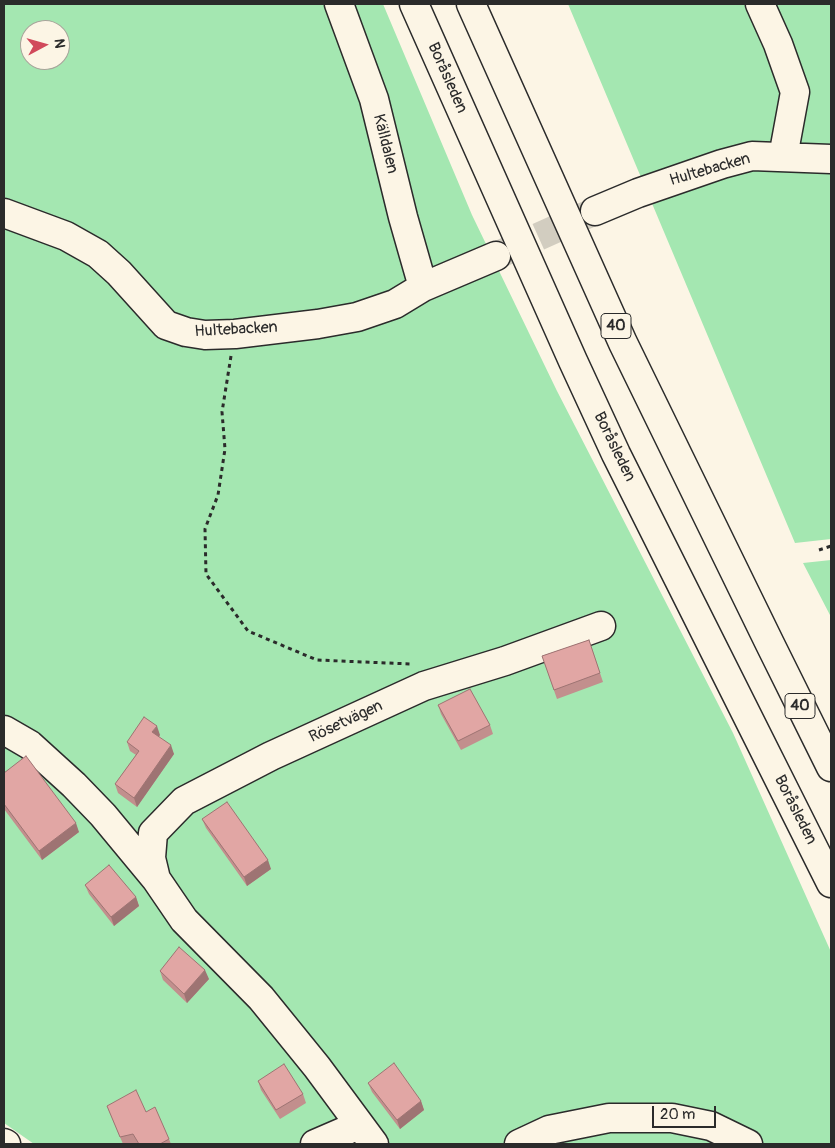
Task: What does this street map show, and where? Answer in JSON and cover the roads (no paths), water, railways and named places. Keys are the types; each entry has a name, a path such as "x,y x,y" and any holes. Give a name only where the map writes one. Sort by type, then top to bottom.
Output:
{"main road":[{"name":"Källdalen","path":"339,4 374,99 403,217 423,287"},
{"name":"Boråsleden","path":"414,4 616,454 831,883"},
{"name":"40","path":"471,4 623,343 831,767"},
{"path":"760,4 778,44 795,92 783,157"},
{"name":"Hultebacken","path":"595,211 638,193 722,164 752,156 831,159"},
{"name":"Hultebacken","path":"4,213 66,236 98,254 119,273 166,325 186,332 205,335 235,334 318,324 356,317 395,304 423,287 496,256"},
{"name":"Rösetvägen","path":"156,879 151,858 153,833 184,801 270,756 424,686 505,661 601,626"},
{"name":"Rösetvägen","path":"4,730 30,745 74,785 103,815 156,879 184,920 261,998 318,1067 367,1134"},
{"path":"519,1144 549,1130 609,1118 672,1118 710,1126 748,1144"},
{"path":"315,1144 367,1134"}],"tunnel":[{"path":"500,254 591,213"}]}
